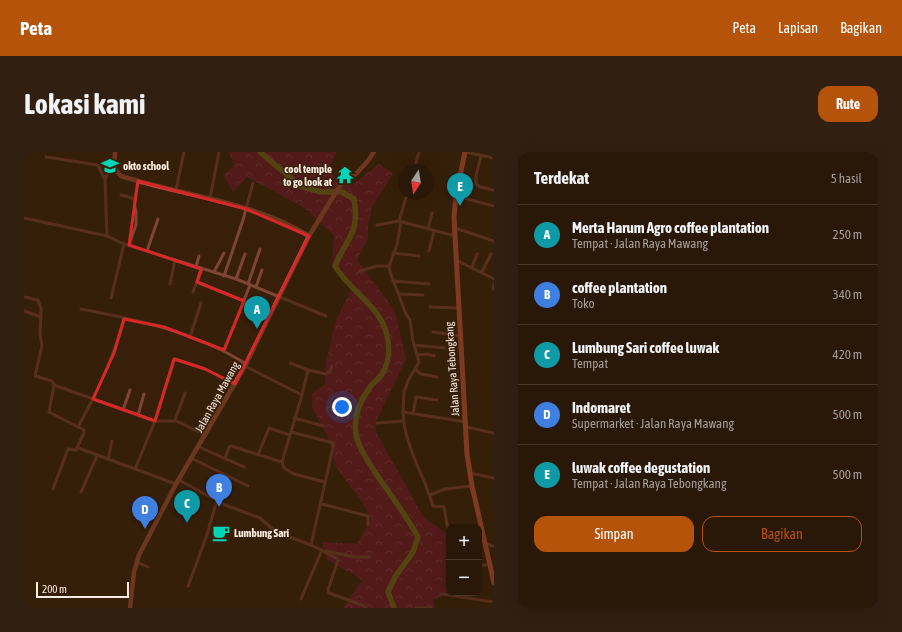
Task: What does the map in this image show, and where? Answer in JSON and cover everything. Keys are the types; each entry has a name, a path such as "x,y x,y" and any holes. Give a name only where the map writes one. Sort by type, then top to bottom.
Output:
{"main road":[{"path":"115,152 115,170 121,176 210,198 246,209 281,222 309,236"},
{"name":"Jalan Raya Mawang","path":"130,608 137,562 144,544 246,365 309,236 338,188 367,162 374,152"},
{"name":"Jalan Raya Tebongkang","path":"464,152 456,196 455,236 458,308 466,424 472,486 494,583"}],"street":[{"path":"176,190 184,152"},
{"path":"210,198 219,152"},
{"path":"416,164 419,152"},
{"path":"464,152 494,158"},
{"path":"481,156 476,184 480,187 493,190"},
{"path":"46,157 98,165 105,180 107,236"},
{"path":"105,180 109,173 115,170"},
{"path":"129,245 136,224 135,199 138,181"},
{"path":"224,276 246,209 252,183"},
{"path":"121,195 135,199"},
{"path":"456,196 494,206"},
{"path":"406,200 389,266 393,281 400,294 406,314 410,320 414,345 419,362 416,370 408,381 404,392 403,421 412,451 434,507 444,507 447,524"},
{"path":"428,229 432,214"},
{"path":"24,218 107,236 124,244 236,279 279,298 326,316"},
{"path":"148,251 158,219"},
{"path":"377,224 400,222 455,236"},
{"path":"455,228 494,241"},
{"path":"429,251 434,231"},
{"path":"111,298 124,244"},
{"path":"224,350 244,301 260,249"},
{"path":"214,272 224,253"},
{"path":"393,253 419,256"},
{"path":"236,279 245,254"},
{"path":"472,267 477,254"},
{"path":"482,272 491,254"},
{"path":"196,267 199,256"},
{"path":"170,284 175,260"},
{"path":"456,260 494,279"},
{"path":"360,271 377,266 389,266"},
{"path":"193,292 202,269"},
{"path":"256,287 262,270"},
{"path":"393,281 429,284"},
{"path":"197,282 244,301"},
{"path":"493,289 494,284"},
{"path":"400,294 423,295"},
{"path":"24,298 39,301 41,317 41,351 35,376 52,381 54,385 155,421 175,420 206,435"},
{"path":"190,337 201,303"},
{"path":"430,307 458,308"},
{"path":"81,309 124,319 144,321 224,350 246,365 302,395"},
{"path":"24,311 41,317"},
{"path":"78,427 114,354 124,319"},
{"path":"432,332 460,336"},
{"path":"414,345 444,348"},
{"path":"418,355 427,354 434,356"},
{"path":"136,469 155,421 175,359 205,369 234,384"},
{"path":"290,363 308,370 326,374 330,372 332,366"},
{"path":"308,370 282,462 284,469 287,471 325,482"},
{"path":"416,370 421,374 437,377"},
{"path":"53,489 68,449 75,451 78,448 84,431 49,412 54,385"},
{"path":"123,410 130,390"},
{"path":"138,415 144,394"},
{"path":"175,420 185,394"},
{"path":"413,414 416,397 437,400"},
{"path":"403,412 466,424 494,432"},
{"path":"294,418 323,426"},
{"path":"377,423 403,421"},
{"path":"258,455 269,428 290,434 334,442 325,482 322,504 311,545"},
{"path":"108,459 112,441"},
{"path":"225,458 230,446 282,462"},
{"path":"199,447 244,467"},
{"path":"78,448 97,456 178,482 231,508 260,518 272,530 280,534 323,550 354,557 369,557"},
{"path":"80,492 97,456"},
{"path":"192,458 248,486"},
{"path":"470,473 494,478"},
{"path":"430,495 445,489 472,486"},
{"path":"188,586 207,535 216,500"},
{"path":"322,504 368,516 368,525"},
{"path":"485,544 494,546"},
{"path":"301,599 323,550"},
{"path":"323,550 338,560 329,593 362,605 366,608"},
{"path":"137,562 148,567"},
{"path":"482,565 490,564"},
{"path":"441,594 494,602"},
{"path":"417,608 431,608"}],"highlighted area":[{"path":"138,181 246,209 309,236 235,384 205,369 174,359 155,421 93,399 114,353 124,319 164,327 224,350 244,301 197,282 201,269 129,245"}],"green space":[{"path":"229,152 337,152 327,172 352,185 379,164 393,173 372,207 368,225 368,239 357,260 395,311 406,359 376,421 376,432 424,518 446,533 446,594 433,600 434,608 343,608 362,580 327,559 322,542 357,544 371,519 363,503 336,467 327,435 312,408 312,394 325,384 326,363 335,323 351,290 332,267 334,235 303,207 247,177 233,192 223,175 234,165"}],"waterway":[{"path":"260,152 300,186 321,192 342,192 354,199 354,228 335,266 348,283 378,315 387,335 389,350 381,376 370,387 360,405 355,425 357,439 368,461 405,515 418,537 413,552 395,577 388,592 394,608"}],"place":[{"name":"okto school","path":"110,166"},
{"name":"cool temple to go look at","path":"345,175"},
{"name":"luwak coffee degustation","path":"460,206"},
{"name":"Merta Harum Agro coffee plantation","path":"257,329"},
{"name":"coffee plantation","path":"219,507"},
{"name":"Lumbung Sari coffee luwak","path":"187,523"},
{"name":"Indomaret","path":"145,529"},
{"name":"Lumbung Sari","path":"221,533"}]}
